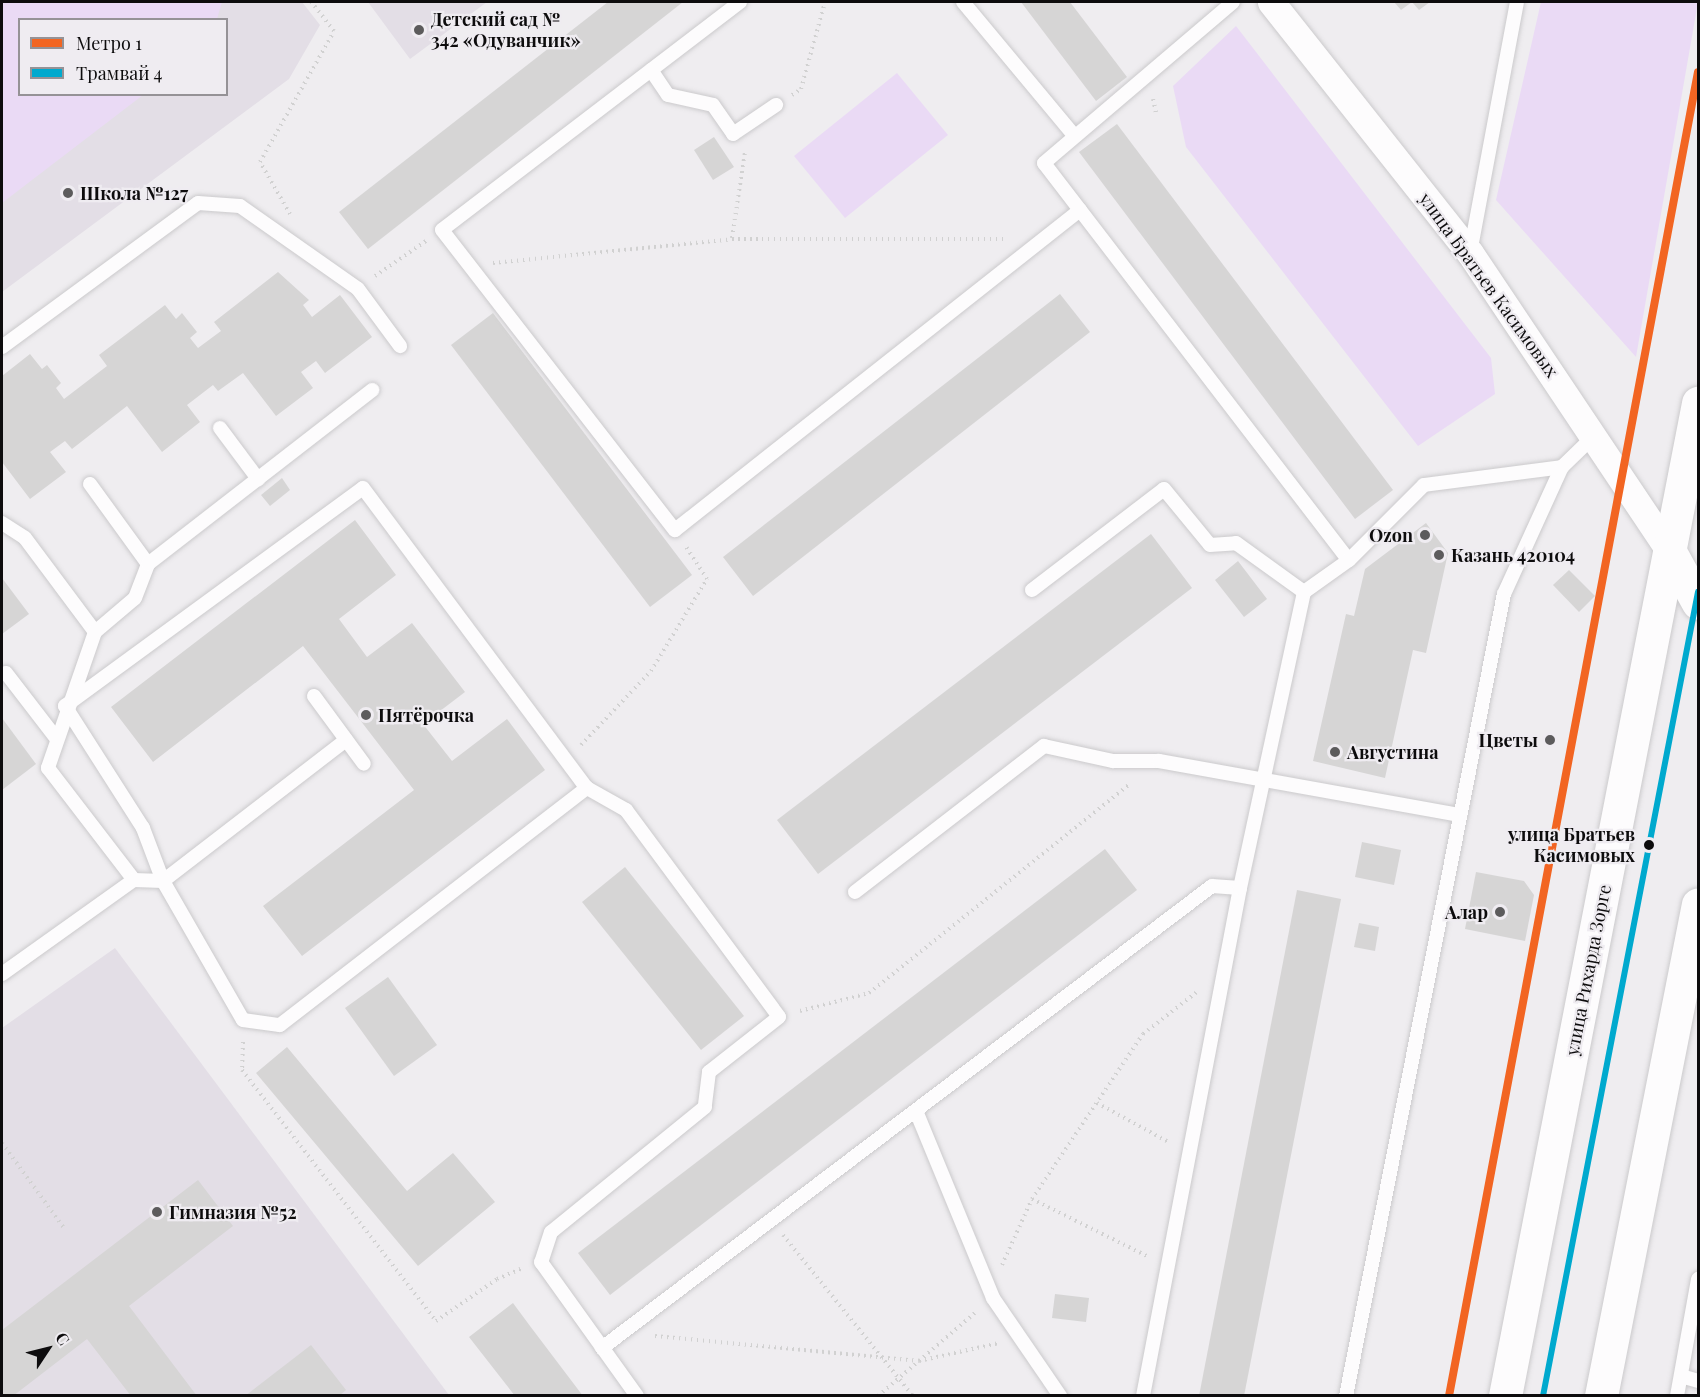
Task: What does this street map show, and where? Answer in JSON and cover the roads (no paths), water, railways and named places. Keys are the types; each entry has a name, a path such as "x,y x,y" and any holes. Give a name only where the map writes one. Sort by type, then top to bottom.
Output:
{"main road":[{"name":"улица Рихарда Зорге","path":"1505,1395 1698,403"},
{"path":"1670,550 1698,603"},
{"path":"1601,1395 1698,904"}],"street":[{"name":"улица Братьев Касимовых","path":"1271,2 1470,253 1670,550"}],"lane":[{"path":"740,2 442,230 675,530 1080,210"},
{"path":"963,2 1073,134"},
{"path":"1233,2 1073,134 1044,163 1349,560"},
{"path":"1470,253 1517,2"},
{"path":"651,70 668,94 713,105 733,134 776,105"},
{"path":"2,347 198,203 240,207 358,289 400,345"},
{"path":"134,880 48,768 65,706 94,633 135,598 148,564 372,390"},
{"path":"220,428 258,479"},
{"path":"1346,1395 1504,594 1562,467 1594,436"},
{"path":"1143,1395 1240,888 1266,782 1304,591 1349,560 1424,485 1562,467"},
{"path":"90,484 148,564"},
{"path":"65,706 363,488 587,788 626,810 779,1017 709,1072 705,1107 551,1232 541,1262 637,1395"},
{"path":"1032,590 1164,489 1210,545 1236,543 1304,591"},
{"path":"2,523 25,538 94,633"},
{"path":"6,673 56,738"},
{"path":"314,696 364,764"},
{"path":"65,706 143,828 163,880 243,1020 280,1025 587,788"},
{"path":"2,974 134,880 163,880 346,740"},
{"path":"855,892 1044,746 1113,761 1159,761 1460,815"},
{"path":"602,1348 1212,886 1240,888"},
{"path":"916,1111 991,1294 1060,1395"},
{"path":"1677,1395 1698,1279"},
{"path":"1681,1376 1698,1381"}],"metro line":[{"name":"1","path":"1449,1396 1698,72"}],"tram line":[{"name":"4","path":"1543,1396 1698,592"}],"place":[{"name":"Детский сад № 342 «Одуванчик»","path":"419,30"},
{"name":"Школа №127","path":"68,193"},
{"name":"Ozon","path":"1425,535"},
{"name":"Казань 420104","path":"1439,555"},
{"name":"Пятёрочка","path":"366,715"},
{"name":"Цветы","path":"1550,740"},
{"name":"Августина","path":"1335,752"},
{"name":"улица Братьев Касимовых","path":"1649,845"},
{"name":"Алар","path":"1500,912"},
{"name":"Гимназия №52","path":"157,1212"}]}
